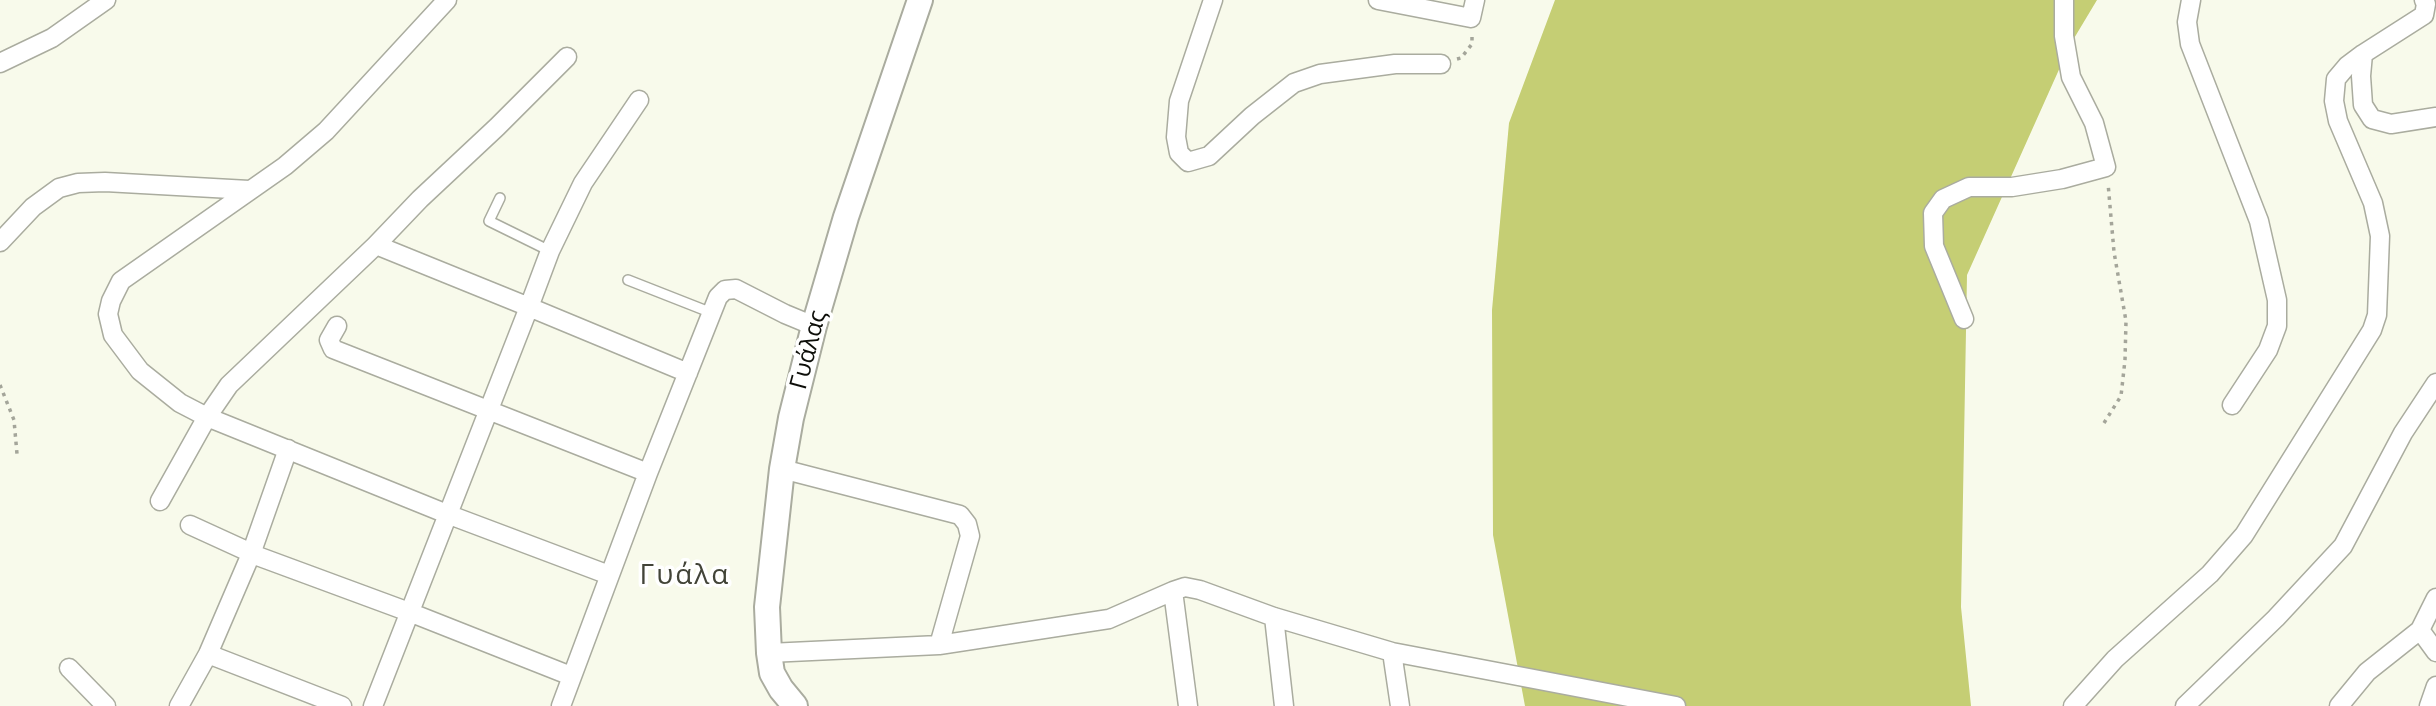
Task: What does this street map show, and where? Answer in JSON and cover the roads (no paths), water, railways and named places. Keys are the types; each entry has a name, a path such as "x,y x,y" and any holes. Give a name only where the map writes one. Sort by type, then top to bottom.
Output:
{"street":[{"path":"0,63 52,38 106,0"},
{"path":"447,0 326,131 285,166 121,281 111,300 108,314 113,335 140,371 180,403 447,514 609,575"},
{"name":"Γυάλας","path":"795,706 772,673 767,607 782,469 791,418 845,217 920,0"},
{"path":"1213,0 1179,101 1176,137 1179,153 1188,162 1209,156 1252,116 1294,83 1320,74 1383,66 1441,64"},
{"path":"1378,0 1471,18 1475,0"},
{"path":"1964,318 1934,246 1933,213 1943,199 1969,187 2020,186 2062,179 2106,167 2094,123 2071,77 2064,36 2064,0"},
{"path":"2191,0 2187,22 2190,44 2259,221 2277,300 2277,326 2268,350 2232,405"},
{"path":"2073,706 2115,659 2210,574 2244,535 2372,330 2377,315 2380,236 2373,203 2338,121 2334,101 2336,79 2363,54 2424,15 2424,0"},
{"path":"2363,54 2363,105 2372,119 2390,124 2436,117"},
{"path":"160,501 207,416 229,385 567,57"},
{"path":"373,706 550,251 583,183 639,100"},
{"path":"0,242 33,207 59,188 78,183 105,181 249,190"},
{"path":"376,245 688,373"},
{"path":"561,706 648,473 718,297 725,290 736,289 814,326"},
{"path":"337,326 329,340 333,349 648,473"},
{"path":"2185,706 2276,618 2343,546 2403,433 2436,383"},
{"path":"179,706 208,654 251,554 288,449"},
{"path":"782,469 960,516 967,524 970,536 939,645"},
{"path":"190,525 251,554 571,676"},
{"path":"769,653 939,645 1109,619 1185,587 1392,652 1676,706"},
{"path":"1173,591 1188,706"},
{"path":"2339,706 2367,672 2420,630 2436,598"},
{"path":"1274,617 1284,706"},
{"path":"2420,630 2436,652"},
{"path":"1392,652 1400,706"},
{"path":"208,654 342,706"},
{"path":"69,668 106,706"},
{"path":"2429,706 2436,686"}],"lane":[{"path":"500,198 489,221 550,251"},
{"path":"628,280 712,313"}],"district":[{"name":"Γυάλα","path":"685,576"}]}
